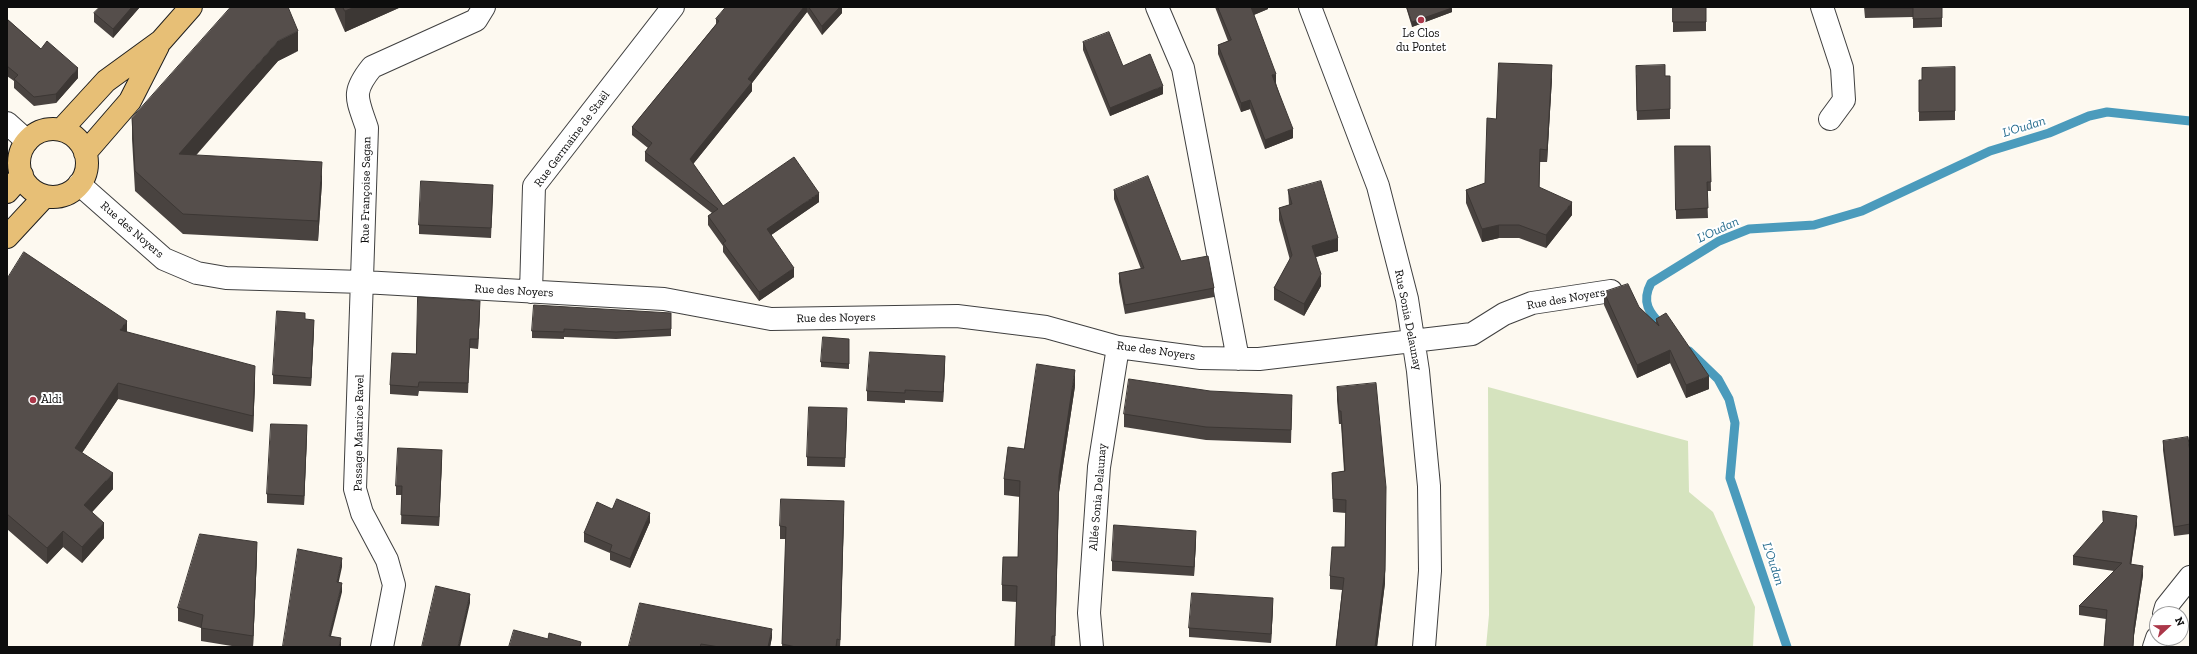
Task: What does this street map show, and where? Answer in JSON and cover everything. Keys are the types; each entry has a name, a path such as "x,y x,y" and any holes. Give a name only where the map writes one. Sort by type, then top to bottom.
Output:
{"main road":[{"path":"61,130 106,81 161,41 191,7"},
{"path":"85,153 130,101 161,41"},
{"path":"61,130 76,138 85,153 86,170 79,184 64,195 45,196 31,188 22,175 20,157 27,141 43,131 61,130"},
{"path":"7,192 22,175"},
{"path":"7,236 45,196"}],"street":[{"name":"Rue Françoise Sagan","path":"363,282 367,128 357,94 360,81 372,66 476,20 484,7"},
{"name":"Rue Germaine de Staël","path":"531,292 534,186 673,7"},
{"path":"1157,7 1183,68 1238,359"},
{"name":"Rue Sonia Delaunay","path":"1310,7 1378,186 1406,299 1418,371 1429,486 1430,571 1424,647"},
{"path":"1822,7 1842,68 1844,100 1830,119"},
{"path":"7,123 27,141"},
{"name":"Rue des Noyers","path":"79,184 164,260 196,273 226,278 363,282 664,299 771,319 957,316 1046,327 1118,347 1201,358 1266,358 1472,334 1504,314 1532,303 1612,291"},
{"name":"Passage Maurice Ravel","path":"363,282 355,488 362,513 387,560 394,584 382,647"},
{"name":"Allée Sonia Delaunay","path":"1092,647 1090,613 1099,466 1118,347"},
{"path":"2166,606 2190,577"}],"green space":[{"path":"1488,387 1688,441 1689,492 1713,512 1755,607 1753,647 1486,647 1489,615"}],"building":[{"path":"100,7 132,7 113,29 94,13"},
{"path":"231,7 288,7 298,31 278,41 179,154 322,162 318,221 183,214 135,171 132,118"},
{"path":"343,7 355,7 345,11"},
{"path":"726,7 804,7 748,79 752,82 690,159 723,206 794,157 819,193 767,229 794,268 759,292 723,243 726,241 708,216 718,209 645,152 652,143 632,127 719,21 716,19"},
{"path":"809,7 840,7 822,26"},
{"path":"1218,7 1251,7 1276,74 1272,75 1293,129 1265,140 1250,100 1241,103 1218,45 1231,40"},
{"name":"Le Clos du Pontet","path":"1407,7 1451,7 1452,8 1412,22"},
{"path":"1673,7 1706,7 1706,22 1673,22"},
{"path":"1865,7 1942,7 1942,18 1913,19 1913,8"},
{"path":"7,19 41,49 47,41 78,68 56,94 34,97 14,79 18,75 7,66"},
{"path":"1109,32 1123,66 1150,54 1163,86 1110,108 1083,42"},
{"path":"1499,63 1552,65 1547,150 1540,149 1539,187 1572,202 1546,235 1519,225 1499,225 1482,229 1466,190 1485,183 1487,118 1496,119"},
{"path":"1665,65 1665,76 1670,76 1670,109 1637,111 1636,66"},
{"path":"1955,67 1955,111 1919,112 1919,80 1922,80 1922,68"},
{"path":"1675,146 1710,146 1711,182 1707,182 1708,208 1676,210"},
{"path":"1148,176 1181,261 1208,256 1214,288 1125,305 1119,273 1144,268 1114,190"},
{"path":"421,181 493,185 491,228 419,225"},
{"path":"1321,181 1338,238 1312,246 1321,274 1304,304 1274,288 1292,255 1279,208 1292,204 1288,190"},
{"path":"24,252 127,321 120,330 255,366 253,416 118,383 75,448 113,473 84,505 104,523 82,547 63,531 47,548 7,514 7,279"},
{"path":"1628,284 1639,307 1659,326 1656,319 1666,313 1709,376 1686,385 1670,350 1637,365 1604,292"},
{"path":"418,297 480,301 478,339 470,339 468,383 419,382 418,387 390,385 392,353 416,354"},
{"path":"534,305 671,313 671,329 616,332 564,329 564,332 532,331"},
{"path":"277,311 305,313 305,319 314,320 311,378 273,375"},
{"path":"823,337 849,339 849,364 821,362"},
{"path":"870,352 945,356 943,392 905,390 905,393 867,391"},
{"path":"1037,364 1075,370 1059,476 1055,636 1052,636 1051,647 1015,647 1017,586 1002,585 1003,557 1018,557 1020,481 1004,479 1008,447 1024,449"},
{"path":"1129,379 1210,391 1292,395 1291,430 1206,427 1124,414"},
{"path":"1376,383 1386,487 1385,570 1375,647 1336,647 1344,578 1330,576 1332,547 1345,547 1346,500 1333,499 1332,473 1345,471 1341,411 1339,411 1337,387"},
{"path":"809,407 847,408 845,458 807,457"},
{"path":"271,424 307,425 304,496 267,494"},
{"path":"2188,437 2190,452 2190,524 2174,527 2163,441"},
{"path":"398,448 442,450 439,517 401,515 402,486 396,486"},
{"path":"617,499 650,513 630,559 610,551 612,545 584,533 597,502 612,509"},
{"path":"781,499 844,501 840,640 837,639 836,647 796,647 782,644 786,527 780,526"},
{"path":"2103,511 2137,516 2130,564 2143,566 2134,626 2133,647 2104,647 2107,610 2079,606 2122,563 2073,556 2103,522"},
{"path":"1114,525 1196,531 1194,567 1112,561"},
{"path":"200,534 257,542 253,636 201,628 203,615 178,608"},
{"path":"298,549 342,558 337,582 342,583 329,636 341,638 339,647 283,646"},
{"path":"436,586 470,594 458,647 422,647"},
{"path":"1192,593 1273,598 1271,634 1189,628"},
{"path":"640,603 772,629 768,647 719,647 701,644 700,647 629,646"},
{"path":"514,630 548,639 549,633 581,642 580,647 509,647"}],"waterway":[{"name":"L'Oudan","path":"1663,327 1650,312 1648,307 1647,296 1651,283 1719,241 1749,229 1814,225 1862,211 1990,151 2049,133 2089,116 2107,112 2190,121"},
{"name":"L'Oudan","path":"1689,351 1718,379 1729,399 1735,423 1730,478 1787,647"}],"place":[{"name":"Le Clos du Pontet","path":"1421,20"},
{"name":"Aldi","path":"33,400"}]}
